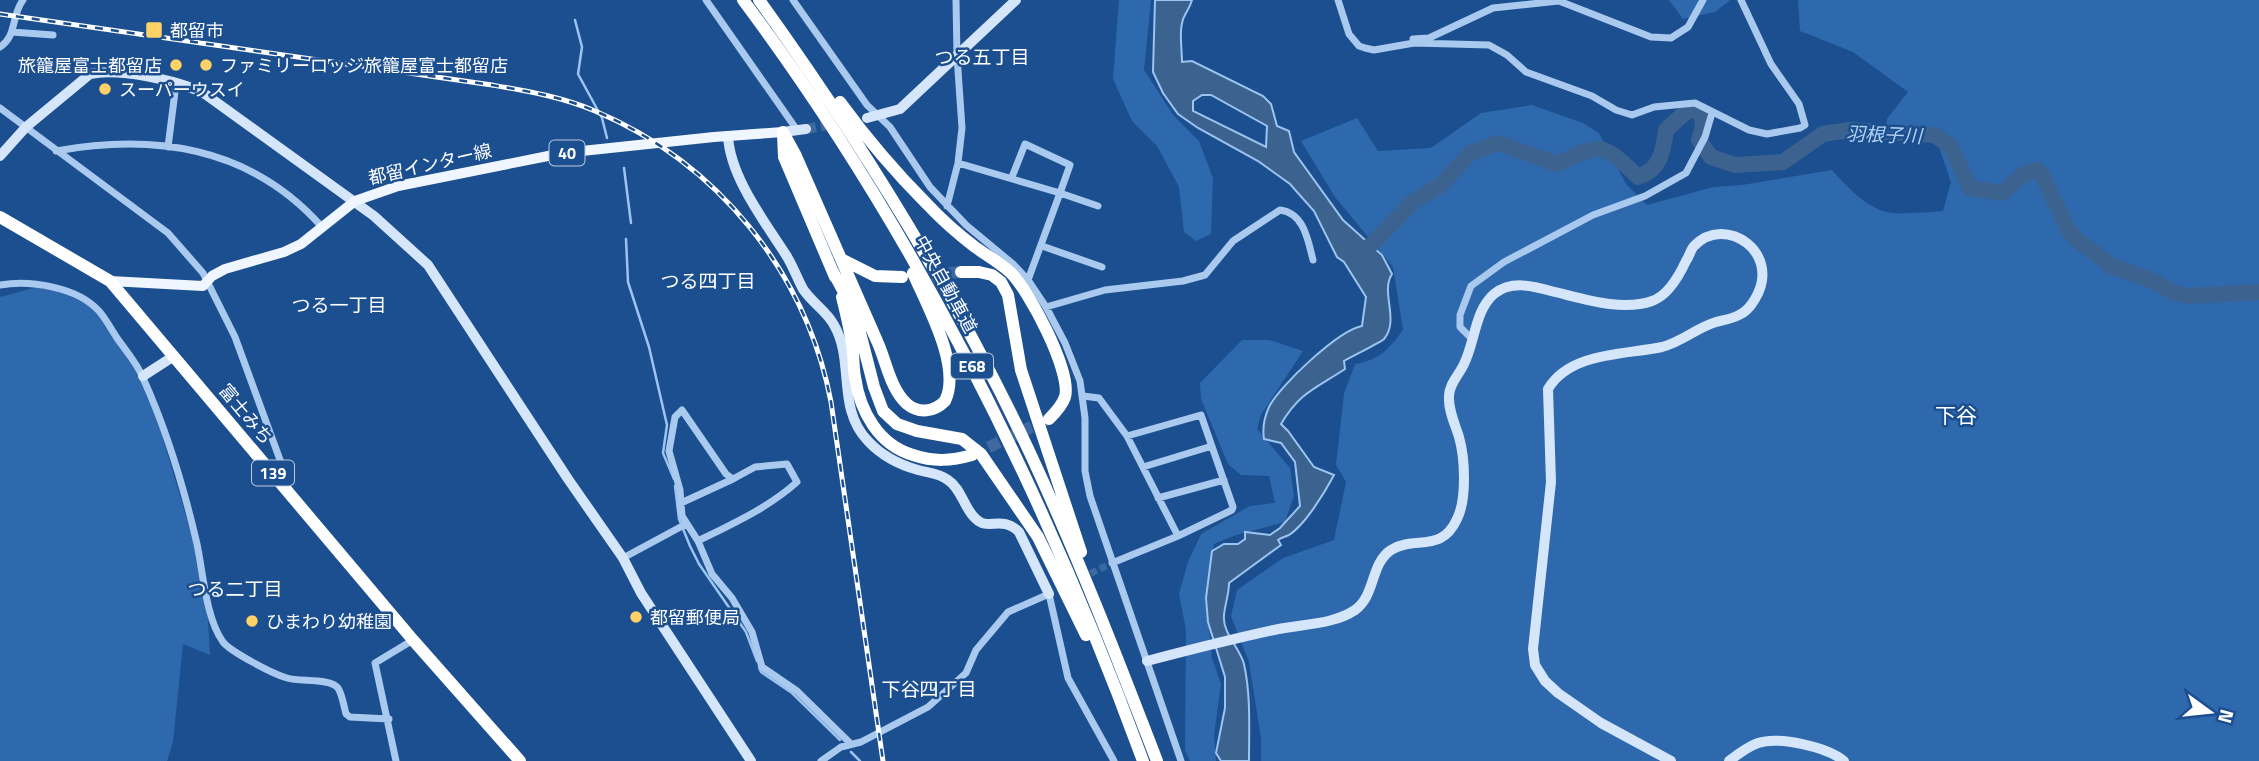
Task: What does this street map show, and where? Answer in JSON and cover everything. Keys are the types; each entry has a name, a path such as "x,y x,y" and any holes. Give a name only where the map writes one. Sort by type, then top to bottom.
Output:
{"highway":[{"name":"中央自動車道","path":"743,0 854,161 929,287 1018,458 1101,650 1143,761"},
{"name":"中央自動車道","path":"759,0 864,153 940,280 1029,452 1113,646 1157,761"},
{"path":"759,0 874,149 946,224 1010,273 1023,288 1040,316 1066,384 1065,397 1049,419"},
{"path":"783,132 898,392 907,404 918,410 928,411 940,406 948,394 950,381 946,356 934,319 909,265 854,161"},
{"path":"783,132 783,157 832,270 855,313 883,411 897,424 916,431 962,439 981,454 1038,537 1132,731"},
{"name":"富士みち","path":"0,217 110,281 413,640 520,761"},
{"path":"841,259 875,276 902,277"},
{"path":"832,270 850,334 855,377 873,426 891,446 925,459 941,461 972,455"},
{"path":"961,272 992,275 1001,282 1008,295 1021,370 1113,646"}],"main road":[{"name":"都留インター線","path":"110,281 198,288 218,273 240,263 293,248 355,201 398,186 563,153 783,132"}],"street":[{"path":"0,47 7,43 16,9 23,0"},
{"path":"706,0 802,130"},
{"path":"793,0 867,105 890,127 930,187 1028,280 1065,343 1083,396 1085,471 1090,496 1181,761"},
{"path":"947,206 958,163 962,128 956,0"},
{"path":"867,118 900,108 1016,0"},
{"path":"1338,0 1349,34 1359,46 1374,50 1407,44 1445,42 1489,45 1507,55 1526,72 1592,96 1616,110 1632,114 1654,107 1695,103 1749,130 1767,134 1800,128 1805,125 1799,104 1771,64 1741,0"},
{"path":"1407,44 1412,39 1429,38 1441,33 1493,8 1559,1 1651,37 1671,38 1688,27 1703,0"},
{"path":"12,32 53,35"},
{"path":"0,156 26,127 90,74 99,72 131,76 196,90 226,108 355,201 428,265 623,558 641,593 751,761"},
{"path":"168,147 176,84"},
{"path":"0,108 168,233 208,281 240,349 289,490"},
{"path":"1472,339 1460,327 1460,315 1471,286 1531,246 1593,215 1645,196 1686,173 1705,137 1712,113"},
{"path":"783,132 802,130"},
{"path":"728,136 731,159 757,210 804,289 836,327 841,339 847,400 859,429 867,441 882,454 900,464 947,479 954,485 976,519 983,523 1005,522 1020,532 1049,594 1068,678 1114,761"},
{"path":"56,151 107,144 168,147 210,153 266,178 285,191 323,227"},
{"path":"1012,177 1025,144 1070,165 1028,280"},
{"path":"958,163 1012,177 1098,206"},
{"path":"1046,307 1105,290 1184,281 1205,275 1233,241 1280,210 1292,213 1300,223 1313,260"},
{"path":"1147,662 1277,629 1341,617 1357,609 1364,601 1379,562 1388,552 1404,543 1424,544 1439,539 1448,532 1457,519 1462,503 1463,455 1448,397 1487,301 1504,287 1527,285 1578,298 1622,304 1654,301 1668,289 1694,246 1706,238 1730,234 1750,244 1760,259 1762,284 1748,309 1683,340 1661,347 1598,358 1564,372 1548,389 1548,505 1535,633 1535,665 1545,681 1585,713 1671,761"},
{"path":"1042,246 1102,267"},
{"path":"0,285 17,282 45,285 73,294 99,310 143,376 184,488 209,606 224,643 285,678 333,685 339,689 346,713 350,717 388,719"},
{"path":"143,376 174,356"},
{"path":"1083,396 1099,398 1127,436 1178,536"},
{"path":"733,479 726,474 682,411 674,417 669,452 686,524 698,541 712,574 732,598 751,632 762,667 797,691 850,743"},
{"path":"1112,563 1178,536 1232,510 1233,507 1201,415 1127,436"},
{"path":"1143,467 1212,446"},
{"path":"681,503 755,467 788,464 797,482 782,495 698,541"},
{"path":"1158,498 1224,481"},
{"path":"623,558 686,524"},
{"path":"821,761 850,743 861,742 928,707 966,673 976,650 1008,612 1049,594"},
{"path":"396,761 375,663 413,640"},
{"path":"1729,761 1746,748 1774,741 1826,750 1844,761"}],"shaded area":[{"path":"1119,0 1151,0 1144,70 1174,116 1199,141 1213,178 1211,234 1196,241 1184,232 1179,187 1157,146 1132,121 1113,79"},
{"path":"1155,0 1192,0 1182,25 1182,62 1192,61 1263,96 1271,104 1277,126 1289,131 1294,152 1343,220 1382,255 1392,274 1388,289 1390,323 1384,339 1344,361 1345,369 1302,398 1281,424 1314,467 1334,475 1302,524 1278,540 1281,545 1229,583 1224,622 1244,664 1248,688 1249,761 1221,761 1216,753 1225,708 1225,677 1208,622 1206,598 1212,551 1224,544 1238,544 1245,539 1245,532 1270,535 1300,506 1295,462 1281,443 1264,439 1266,415 1275,398 1311,360 1339,337 1362,326 1366,297 1344,262 1337,257 1314,211 1290,184 1258,161 1178,114 1163,93 1153,72","holes":["1202,95 1211,95 1267,126 1266,147 1193,111 1193,101"]},
{"path":"1669,0 1730,0 1715,12 1683,19"},
{"path":"1798,0 2259,0 2259,761 1261,761 1261,738 1249,662 1231,616 1237,590 1283,558 1334,540 1346,482 1336,465 1344,394 1355,364 1383,353 1403,330 1393,267 1335,197 1301,141 1357,118 1378,151 1431,148 1481,113 1532,105 1583,123 1599,133 1626,184 1647,205 1713,187 1742,185 1832,170 1859,197 1884,212 1943,211 1951,182 1938,144 1885,131 1887,119 1908,92 1853,52 1800,31"},
{"path":"45,285 99,310 151,398 206,584 210,655 183,644 173,742 167,761 0,761 0,297"},
{"path":"1242,340 1269,340 1303,351 1261,415 1257,429 1290,468 1294,496 1285,522 1214,544 1206,598 1212,658 1221,684 1214,735 1216,761 1190,761 1185,750 1186,630 1179,594 1188,562 1201,534 1250,506 1275,503 1269,476 1241,475 1228,464 1201,399 1200,383"}],"waterway":[{"path":"575,20 582,47 578,74 602,118 607,138"},
{"name":"羽根子川","path":"1357,259 1414,201 1441,185 1470,153 1498,143 1557,164 1583,152 1601,149 1617,158 1638,177 1646,174 1660,159 1666,130 1689,109 1701,113 1703,126 1699,140 1711,157 1735,165 1783,162 1823,134 1849,130 1935,135 1951,147 1970,188 2002,193 2024,174 2037,170 2042,175 2068,229 2075,238 2111,266 2151,280 2174,293 2190,296 2259,292"},
{"path":"624,168 631,223"},
{"path":"626,239 628,282 649,347 667,425 663,453 674,479"},
{"path":"675,486 679,519 690,546 699,564 746,632 757,661"},
{"path":"759,667 761,672 792,693 840,740"},
{"path":"851,752 860,761"}],"tunnel":[{"path":"806,129 833,124"},
{"path":"913,276 961,272"},
{"path":"972,455 1046,420"},
{"path":"1081,578 1112,563"}],"railway":[{"path":"0,14 532,92 595,111 639,133 680,160 717,192 750,227 778,267 801,309 819,354 831,402 883,761"}],"place":[{"name":"都留市","path":"154,30"},
{"name":"旅籠屋富士都留店","path":"176,65"},
{"name":"ファミリーロッジ旅籠屋富士都留店","path":"206,65"},
{"name":"スーパーウスイ","path":"105,89"},
{"name":"都留郵便局","path":"636,617"},
{"name":"ひまわり幼稚園","path":"252,621"}],"district":[{"name":"つる五丁目","path":"982,56"},
{"name":"つる四丁目","path":"708,280"},
{"name":"つる一丁目","path":"339,304"},
{"name":"下谷","path":"1956,415"},
{"name":"つる二丁目","path":"235,588"},
{"name":"下谷四丁目","path":"929,688"}]}
